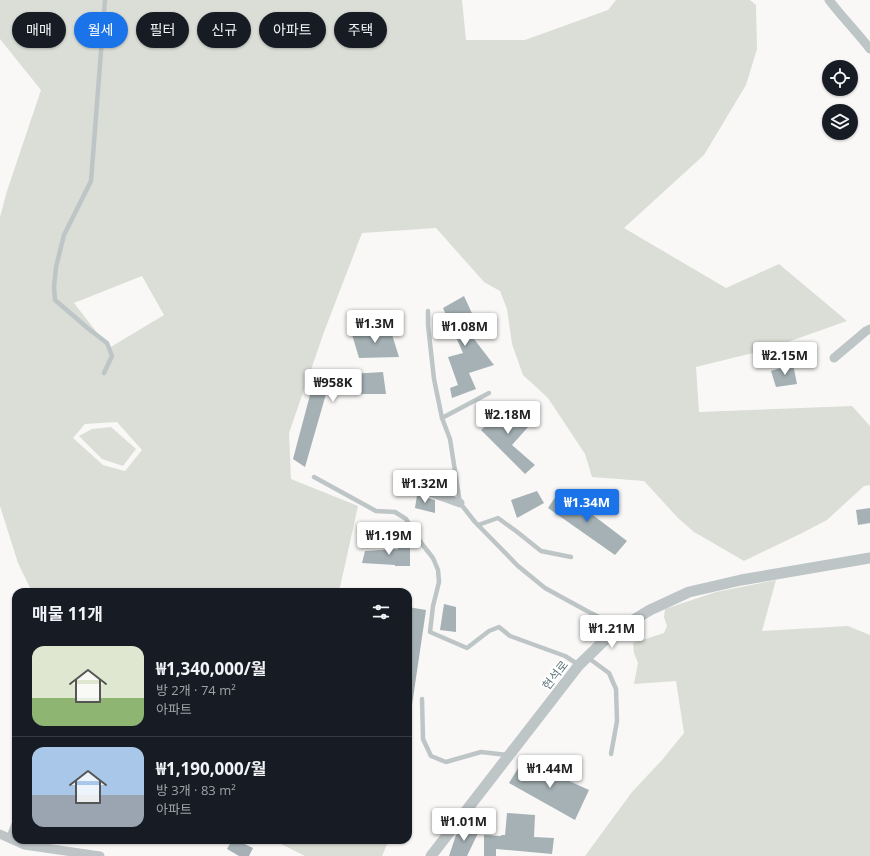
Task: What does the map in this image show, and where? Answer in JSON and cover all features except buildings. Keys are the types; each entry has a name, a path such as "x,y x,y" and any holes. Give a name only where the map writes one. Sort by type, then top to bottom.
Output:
{"street":[{"path":"829,0 870,49"},
{"path":"834,358 870,329"},
{"path":"412,486 460,503"},
{"name":"현석로","path":"431,856 583,661 612,633 650,610 689,592 741,580 870,558"},
{"path":"22,844 100,856"}],"lane":[{"path":"104,373 112,356 107,343 54,300 54,287 56,267 64,235 91,181 105,0"},
{"path":"428,311 428,325 434,380 442,418 450,439 460,503 478,525 518,566 545,588 621,628"},
{"path":"442,418 489,393"},
{"path":"314,477 376,511 395,512 406,519 433,558 438,570 439,582 433,606 430,632 467,648 489,631 499,626 510,636 583,661 609,673 616,689 617,721 611,754"},
{"path":"478,525 498,518 541,551 571,557"},
{"path":"422,699 424,739 432,756 446,762 481,752 509,755"},
{"path":"4,836 12,824"}],"shaded area":[{"path":"0,0 462,0 466,40 525,40 608,10 616,0 750,0 756,5 757,49 746,85 704,155 624,228 726,288 779,264 847,321 765,350 696,367 699,412 852,406 870,426 870,485 864,486 827,520 744,561 694,532 678,518 644,481 592,477 585,454 548,398 523,375 512,344 507,309 500,291 484,282 436,228 362,233 324,332 289,433 291,479 358,506 340,588 30,588 18,563 0,506 0,217 7,191 41,90 0,39","holes":["142,276 164,315 109,348 74,303","117,422 142,450 125,471 103,465 73,438 85,424"]},
{"path":"111,427 136,449 123,466 102,459 79,436 92,429"},
{"path":"776,580 762,631 848,626 870,635 870,856 585,856 632,792 662,760 684,733 676,681 634,684 638,663 634,653 633,643 664,633 667,626 664,617 665,609 716,592"},
{"path":"281,844 387,844 382,856 305,856"}]}
